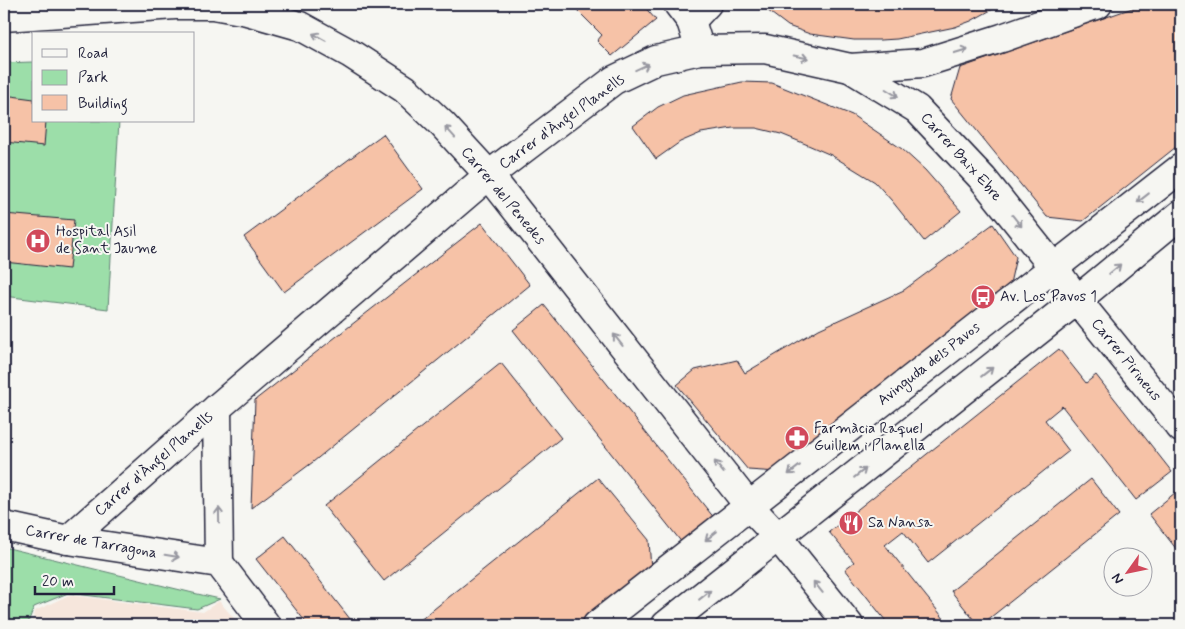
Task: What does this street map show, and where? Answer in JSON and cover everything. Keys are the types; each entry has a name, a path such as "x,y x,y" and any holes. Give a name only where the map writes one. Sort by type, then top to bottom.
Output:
{"street":[{"name":"Carrer del Penedes","path":"4,17 174,5 214,5 247,11 300,26 351,54 405,89 443,125 489,176 749,506"},
{"name":"Carrer d'Àngel Planells","path":"68,540 217,408 489,176 614,80 656,60 700,50 765,49 850,68 923,62 1002,38 1089,5"},
{"path":"692,9 700,50"},
{"name":"Carrer Baix Ebre","path":"850,68 917,109 983,179 1054,268"},
{"name":"Avinguda dels Pavos","path":"597,625 1181,168"},
{"path":"666,625 1077,300 1181,214"},
{"name":"Carrer Pirineus","path":"1054,268 1077,300 1181,428"},
{"name":"Carrer d'Àngel Planells","path":"217,408 219,564"},
{"path":"749,506 778,538 849,625"},
{"name":"Carrer de Tarragona","path":"4,526 68,540 219,564"},
{"path":"219,564 266,625"}],"shaded area":[{"path":"69,595 203,612 219,601 240,625 32,625 35,611"}],"green space":[{"path":"32,62 32,122 119,122 108,309 4,296 4,63"},
{"path":"4,547 220,599 197,609 68,593 34,607 27,625 4,625"}],"building":[{"path":"571,4 642,4 656,20 612,56 597,41 602,35"},
{"path":"759,4 1002,4 971,21 955,27 897,39 854,40 810,34 788,26"},
{"path":"1144,4 1181,4 1181,143 1083,221 1047,217 951,99 960,68"},
{"path":"742,82 772,83 852,115 902,149 925,170 961,211 924,241 875,182 831,155 781,134 756,128 733,128 701,133 680,142 656,159 633,126 658,107 683,95"},
{"path":"4,95 32,99 32,122 46,122 44,146 4,142"},
{"path":"383,134 423,189 284,292 244,237"},
{"name":"Hospital Asil de Sant Jaume","path":"4,214 74,220 69,269 4,262"},
{"path":"482,223 530,285 313,462 251,508 255,400"},
{"path":"993,224 1016,257 1009,288 778,472 748,470 677,385 695,370 737,360 745,373 819,329 904,290"},
{"path":"544,305 715,519 683,544 513,330"},
{"path":"1059,349 1086,383 1096,375 1172,472 1136,500 1062,406 1045,420 1069,451 928,563 903,531 885,545 949,625 889,625 845,569 854,562 829,532"},
{"path":"501,363 561,438 384,581 324,506"},
{"path":"598,478 649,540 651,570 581,625 414,625"},
{"path":"1091,479 1119,515 981,625 978,625 951,591"},
{"path":"1181,488 1181,555 1149,514"},
{"path":"285,536 354,624 308,625 256,559"}],"place":[{"name":"Hospital Asil de Sant Jaume","path":"38,241"},
{"name":"Av. Los Pavos 1","path":"983,297"},
{"name":"Farmàcia Raquel Guillem i Planella","path":"797,438"},
{"name":"Sa Nansa","path":"851,523"}]}
